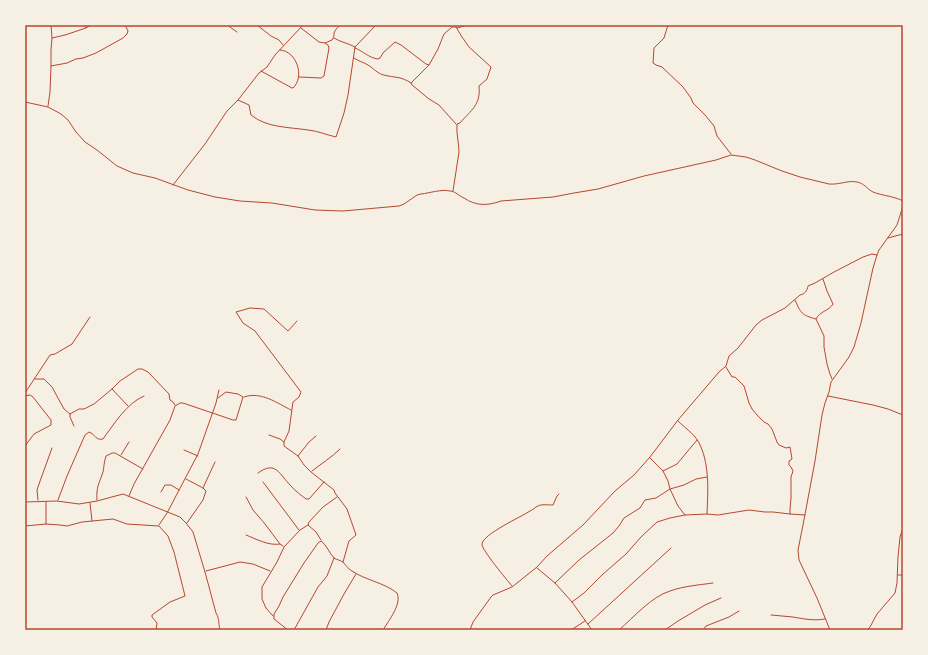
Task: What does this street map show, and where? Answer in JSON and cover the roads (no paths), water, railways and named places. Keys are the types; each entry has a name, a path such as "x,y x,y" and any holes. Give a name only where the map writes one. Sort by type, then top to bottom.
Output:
{"street":[{"path":"25,26 29,25"},
{"path":"48,107 51,84 52,38 50,25"},
{"path":"52,38 65,35 91,25"},
{"path":"51,66 67,63 96,53 123,38 128,31 125,25"},
{"path":"228,25 238,32"},
{"path":"257,25 284,45"},
{"path":"173,185 205,144 227,111 238,100 261,71 267,67 274,55 303,25"},
{"path":"300,27 319,42 325,42 332,40 336,29 340,25"},
{"path":"238,100 249,105 251,115 263,123 310,130 336,138 348,95 355,47 376,25"},
{"path":"411,83 429,65 444,34 452,27 457,28 468,25"},
{"path":"669,25 664,38 653,49 653,63 662,67 683,87 694,103 714,126 717,136 731,155"},
{"path":"457,28 468,47 491,67 487,78 479,86 478,103 460,123 457,124"},
{"path":"334,37 360,49 372,58 378,59 383,52 391,47 395,42 429,65"},
{"path":"299,77 323,77 329,48 325,42"},
{"path":"261,71 292,88 296,86 299,77 295,58 286,51 279,50"},
{"path":"353,58 368,64 380,74 401,78 411,83 439,105 457,124 459,152 453,191"},
{"path":"25,102 48,107 68,120 85,142 117,166 133,173 155,178 188,190 215,197 240,201 272,202 315,210 343,211 399,206 417,195 449,190 477,204 494,203 507,200 553,197 598,189 644,176 716,160 731,155 746,157 800,177 834,185 857,181 872,191 903,201"},
{"path":"830,630 799,560 798,550 804,515 825,403 833,380 854,347 877,255 896,226 903,206"},
{"path":"887,238 903,234"},
{"path":"470,630 473,622 493,595 512,587 537,568 547,556 583,525 615,491 634,475 650,457 678,420 719,372 726,366 729,356 738,348 756,325 762,320 780,311 806,292 808,286 815,284 823,278 863,257 872,254 877,255"},
{"path":"816,319 834,304 826,291 823,278"},
{"path":"794,300 801,312 816,319 824,336 827,364 833,380"},
{"path":"284,442 289,431 293,402 299,397 301,392 255,331 243,323 236,312 250,308 264,309 288,331 297,321"},
{"path":"25,393 50,355 55,354 71,345 90,317"},
{"path":"726,366 732,377 735,377 744,386 752,409 772,429 777,442 786,448 790,447 792,459 789,461 789,465 793,471 791,477 790,514"},
{"path":"70,414 78,409 84,409 94,404 120,381 134,371 142,369 148,372 169,394 170,400 175,406"},
{"path":"35,379 44,379 52,387 64,409 70,414 74,426"},
{"path":"112,389 128,407"},
{"path":"159,526 198,456 220,390"},
{"path":"218,398 226,392 238,394 243,397 248,395 260,396 269,398 292,410"},
{"path":"25,396 30,395 33,397 51,420 50,425 34,434 25,446"},
{"path":"57,501 85,436 89,432 100,440 103,439 128,407 138,398 144,396"},
{"path":"828,396 874,404 903,415"},
{"path":"129,496 170,420 175,406 180,403 236,420 243,397"},
{"path":"678,420 697,440 705,459 707,477 707,514"},
{"path":"269,435 284,442 284,446 298,456 311,472 332,487 347,509 356,535 349,541 343,563"},
{"path":"298,456 316,436"},
{"path":"662,471 677,464 697,440"},
{"path":"121,456 129,442"},
{"path":"38,501 37,490 52,448"},
{"path":"311,472 340,449"},
{"path":"184,450 198,456"},
{"path":"97,501 97,487 106,456 115,453 143,469"},
{"path":"650,457 662,471 668,481 678,506 685,515"},
{"path":"203,488 215,462"},
{"path":"258,473 264,468 271,467 276,469 292,487 309,500 324,482"},
{"path":"555,583 579,560 613,533 624,518 640,508 645,500 656,498 670,489 684,485 696,479 707,477"},
{"path":"185,479 206,491 203,500 186,523"},
{"path":"263,482 300,530"},
{"path":"161,492 165,485 171,485 179,490"},
{"path":"25,502 57,501 79,504 123,494 180,518 193,532 216,613 219,618 220,630"},
{"path":"512,587 485,550 482,543 487,536 494,531 531,511 537,506 553,505 559,494"},
{"path":"246,497 253,510 284,547"},
{"path":"288,630 274,619 266,608 262,599 262,587 284,547 300,530 308,525 309,522 323,508 338,497"},
{"path":"46,501 46,524"},
{"path":"90,502 92,521"},
{"path":"572,602 584,593 626,554 657,522 685,515 718,515 749,510 804,515"},
{"path":"25,526 46,524 67,526 82,522 113,519 126,524 159,526 168,536 186,596 170,602 152,615 157,623 156,630"},
{"path":"308,525 316,532 334,558 343,563 356,574 397,593 399,598 397,605 384,630"},
{"path":"868,630 877,614 897,589 898,557 900,537 903,528"},
{"path":"246,535 270,544 280,544"},
{"path":"273,617 283,597 304,563 321,541"},
{"path":"588,624 671,548"},
{"path":"294,630 318,587 327,576 334,558"},
{"path":"205,572 240,562 253,564 270,572"},
{"path":"537,568 555,583 572,602 592,630"},
{"path":"326,630 356,574"},
{"path":"898,575 903,575"},
{"path":"619,630 650,602 659,596 670,591 713,582"},
{"path":"665,630 705,605 721,598"},
{"path":"703,630 706,626 729,617 739,611"},
{"path":"771,616 792,617 805,620 826,620"},
{"path":"571,630 585,620"}]}
